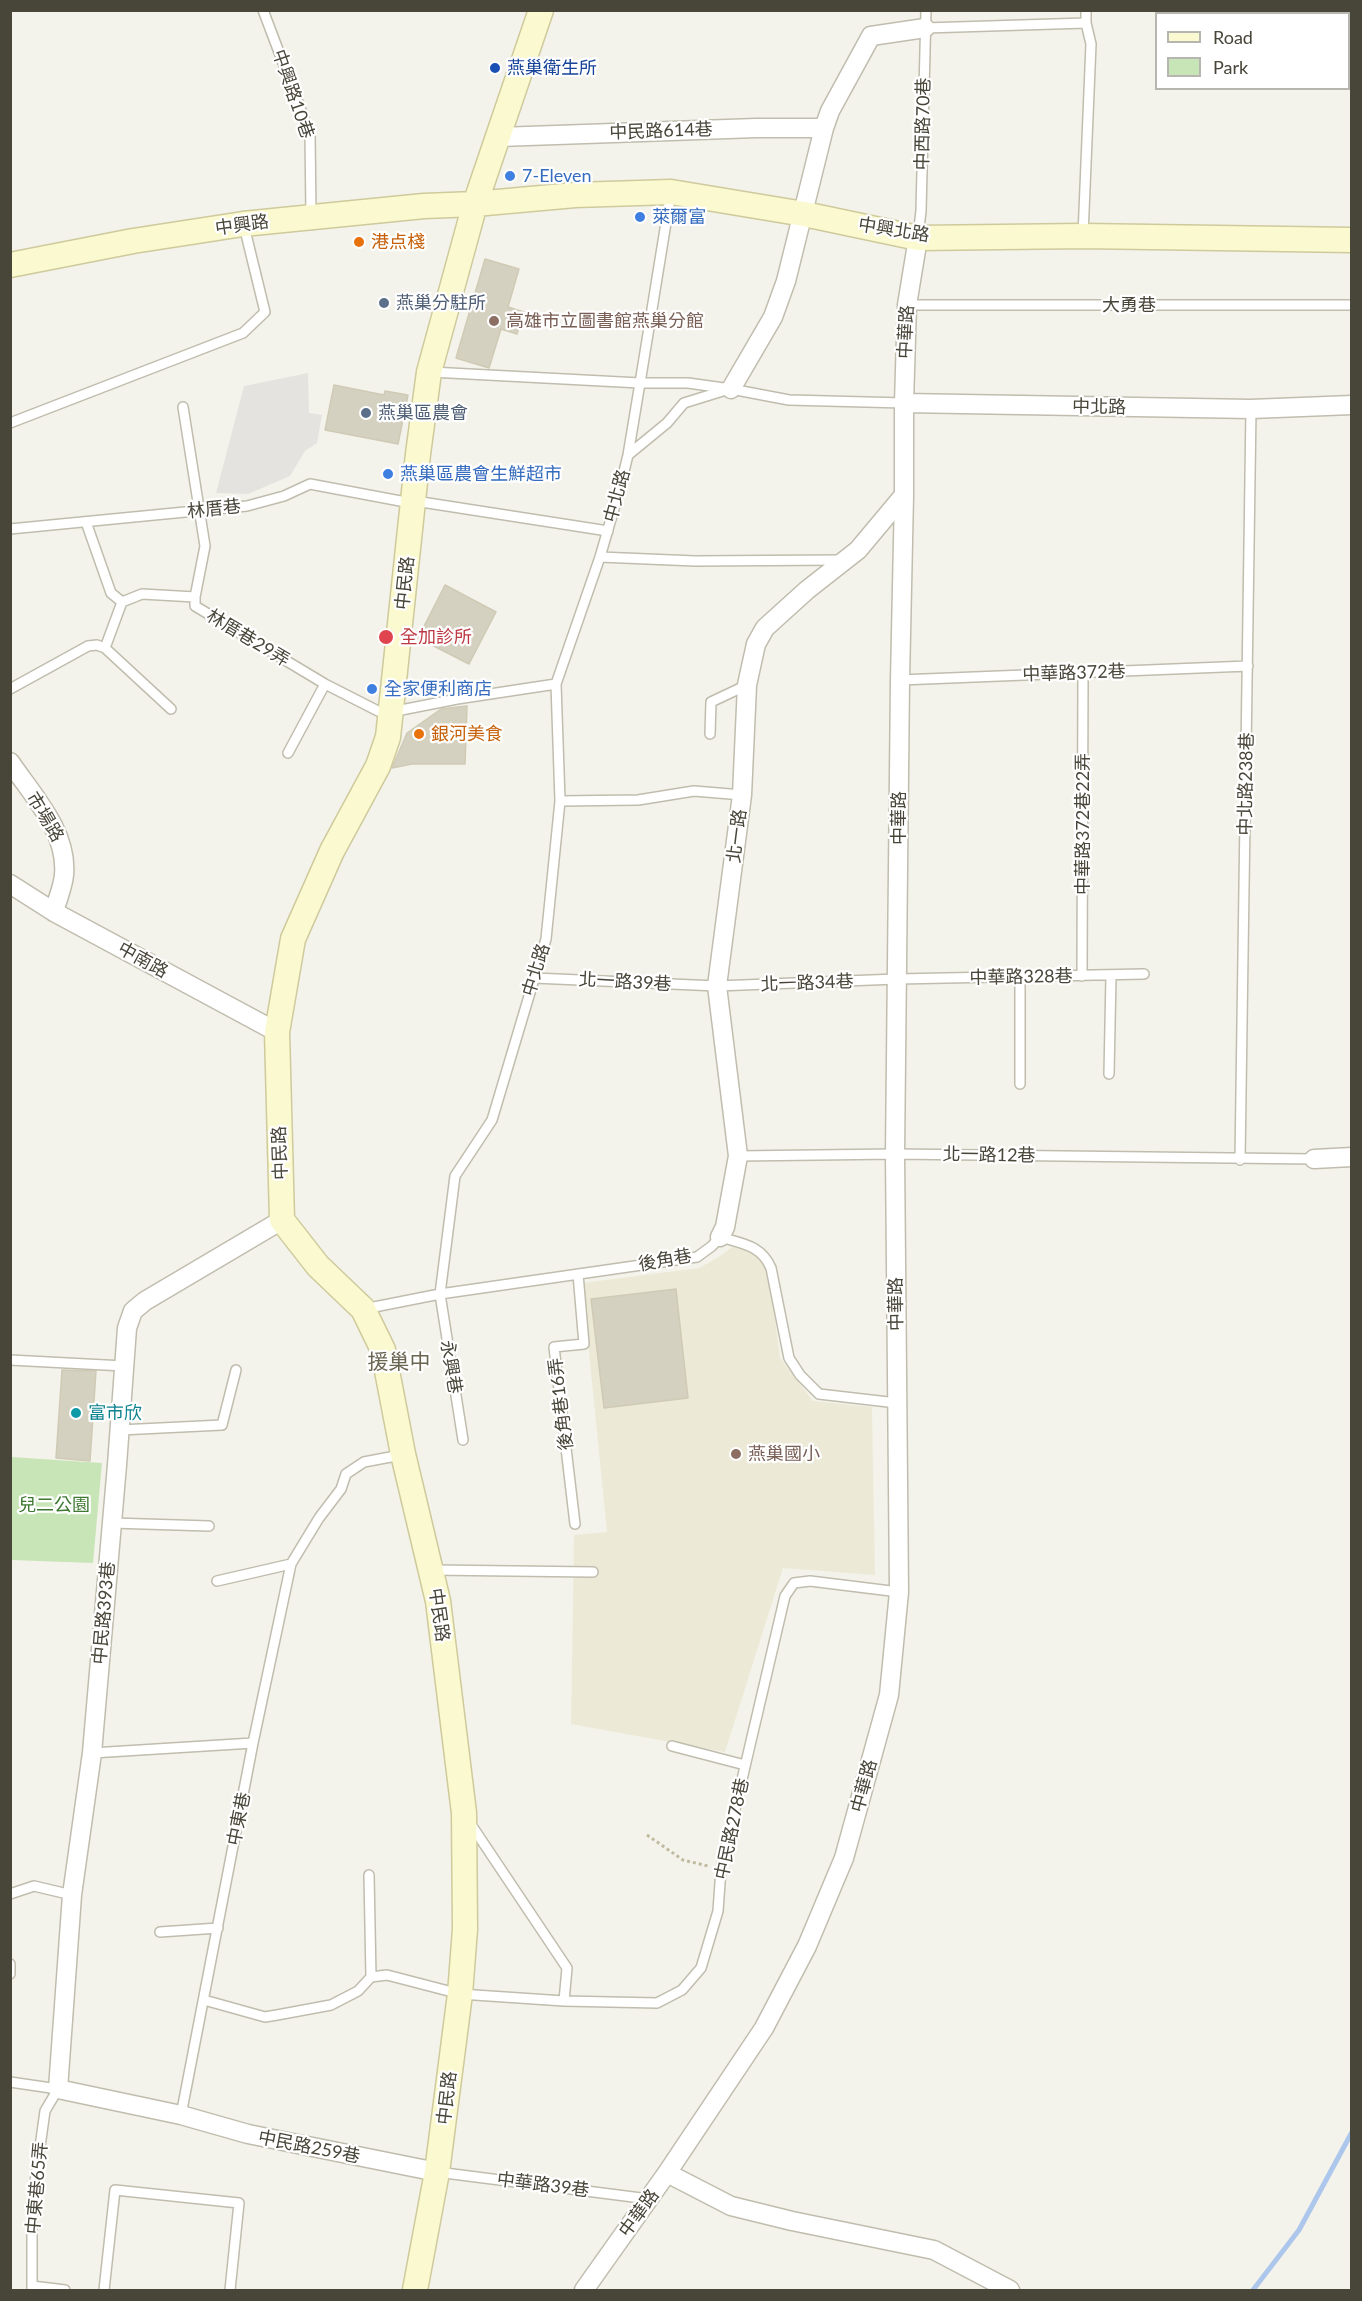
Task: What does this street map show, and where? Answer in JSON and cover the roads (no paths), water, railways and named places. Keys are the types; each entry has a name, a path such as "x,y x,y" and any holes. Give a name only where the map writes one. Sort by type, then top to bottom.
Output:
{"street":[{"name":"中民路","path":"415,2290 437,2172 460,1994 465,1929 464,1813 438,1601 403,1454 382,1350 363,1310 318,1266 282,1220 277,1032 293,939 332,851 378,766 388,737 429,372 475,204 541,10"},
{"path":"731,388 773,317 786,281 830,111 871,36 925,19"},
{"name":"中民路614巷","path":"499,137 756,128 824,128"},
{"name":"中興北路","path":"475,204 575,195 671,192 804,214 918,238 1083,236 1352,240"},
{"name":"中興路","path":"10,265 134,240 243,224 424,206 475,204"},
{"name":"中華路","path":"584,2290 668,2173 764,2028 807,1946 844,1858 889,1695 899,1592 895,1154 904,495 903,403 907,305 918,238"},
{"name":"中北路","path":"903,403 1251,409 1352,405"},
{"name":"北一路","path":"720,1237 725,1227 738,1156 717,986 742,795 747,685 756,644 765,628 858,550 904,495"},
{"name":"市場路","path":"10,762 59,835 63,849 64,876 54,912"},
{"name":"中南路","path":"10,884 54,912 277,1032"},
{"path":"1314,1160 1352,1156"},
{"name":"中民路393巷","path":"58,2089 72,1895 92,1753 127,1328 132,1311 146,1301 282,1220"},
{"path":"58,2089 181,2115"},
{"name":"中民路259巷","path":"181,2115 248,2134 437,2172"},
{"path":"668,2173 731,2206 792,2222 934,2250 1010,2290"}],"lane":[{"name":"中興路10巷","path":"263,10 310,134 311,216"},
{"path":"1083,236 1091,44 1086,23 1086,10"},
{"path":"925,19 1086,23"},
{"name":"中西路70巷","path":"918,238 921,211 925,19"},
{"path":"429,372 640,383 671,192"},
{"path":"10,423 243,333 265,312 243,224"},
{"name":"大勇巷","path":"907,305 1352,305"},
{"name":"中北路","path":"440,1293 454,1176 492,1120 546,939 560,801 556,684 608,531 628,455 640,383 688,383 731,388 789,400 903,403"},
{"path":"628,455 667,423 684,403 731,388"},
{"path":"183,407 206,546 195,597"},
{"name":"中北路238巷","path":"1240,1160 1251,409"},
{"name":"林厝巷","path":"10,529 247,506 284,495 310,484 608,531"},
{"path":"86,522 111,593 122,602 105,648"},
{"path":"600,556 695,561 846,560"},
{"name":"林厝巷29弄","path":"122,602 142,594 195,597 195,606 325,684 378,711 391,712"},
{"path":"10,689 88,646 97,645 105,648 171,709"},
{"name":"中華路372巷","path":"900,680 1248,666"},
{"name":"中華路372巷22弄","path":"1082,976 1083,673"},
{"path":"288,753 325,684"},
{"path":"391,712 556,684"},
{"path":"710,734 711,702 747,685"},
{"path":"560,801 638,800 694,791 742,795"},
{"name":"中華路328巷","path":"897,979 1144,974"},
{"path":"1109,1074 1111,976"},
{"name":"北一路39巷","path":"534,978 717,986"},
{"path":"1020,978 1020,1084"},
{"name":"北一路34巷","path":"717,986 897,979"},
{"name":"北一路12巷","path":"738,1156 895,1154 1314,1160"},
{"path":"720,1237 755,1248 766,1256 771,1268 789,1358 800,1375 819,1394 897,1403"},
{"name":"後角巷","path":"363,1310 440,1293 697,1257 720,1237"},
{"name":"後角巷16弄","path":"575,1524 554,1347 584,1344 578,1274"},
{"name":"永興巷","path":"440,1293 463,1440"},
{"path":"10,1360 124,1366"},
{"path":"120,1430 222,1425 236,1370"},
{"name":"中東巷","path":"181,2115 253,1743 291,1564 319,1518 341,1489 346,1474 364,1461 403,1454"},
{"path":"112,1523 209,1526"},
{"path":"217,1581 291,1564"},
{"path":"432,1570 593,1572"},
{"name":"中民路278巷","path":"371,1977 387,1975 460,1994 564,2001 657,2004 682,1990 701,1968 718,1911 721,1869 785,1596 794,1583 810,1581 899,1592"},
{"path":"92,1753 253,1743"},
{"path":"672,1746 745,1765"},
{"path":"464,1813 567,1968 564,2001"},
{"path":"204,2000 265,2017 331,2005 358,1991 371,1977 369,1875"},
{"path":"10,1894 34,1886 72,1895"},
{"path":"160,1932 218,1928"},
{"path":"10,1964 10,1974"},
{"path":"10,2082 58,2089"},
{"name":"中東巷65弄","path":"32,2288 34,2192 45,2111 58,2089"},
{"name":"中華路39巷","path":"437,2172 649,2199"},
{"path":"104,2290 115,2190 238,2203 230,2290"},
{"path":"32,2288 65,2290"}],"waterway":[{"path":"1253,2290 1299,2230 1352,2132"}],"place":[{"name":"燕巢衛生所","path":"495,68"},
{"name":"7-Eleven","path":"510,176"},
{"name":"萊爾富","path":"640,217"},
{"name":"港点棧","path":"359,242"},
{"name":"燕巢分駐所","path":"384,303"},
{"name":"高雄市立圖書館燕巢分館","path":"494,321"},
{"name":"燕巢區農會","path":"366,413"},
{"name":"燕巢區農會生鮮超市","path":"388,474"},
{"name":"全加診所","path":"386,637"},
{"name":"全家便利商店","path":"372,689"},
{"name":"銀河美食","path":"419,734"},
{"name":"富市欣","path":"76,1413"},
{"name":"燕巢國小","path":"736,1454"}],"district":[{"name":"援巢中","path":"399,1362"}],"park label":[{"name":"兒二公園","path":"54,1505"}]}
